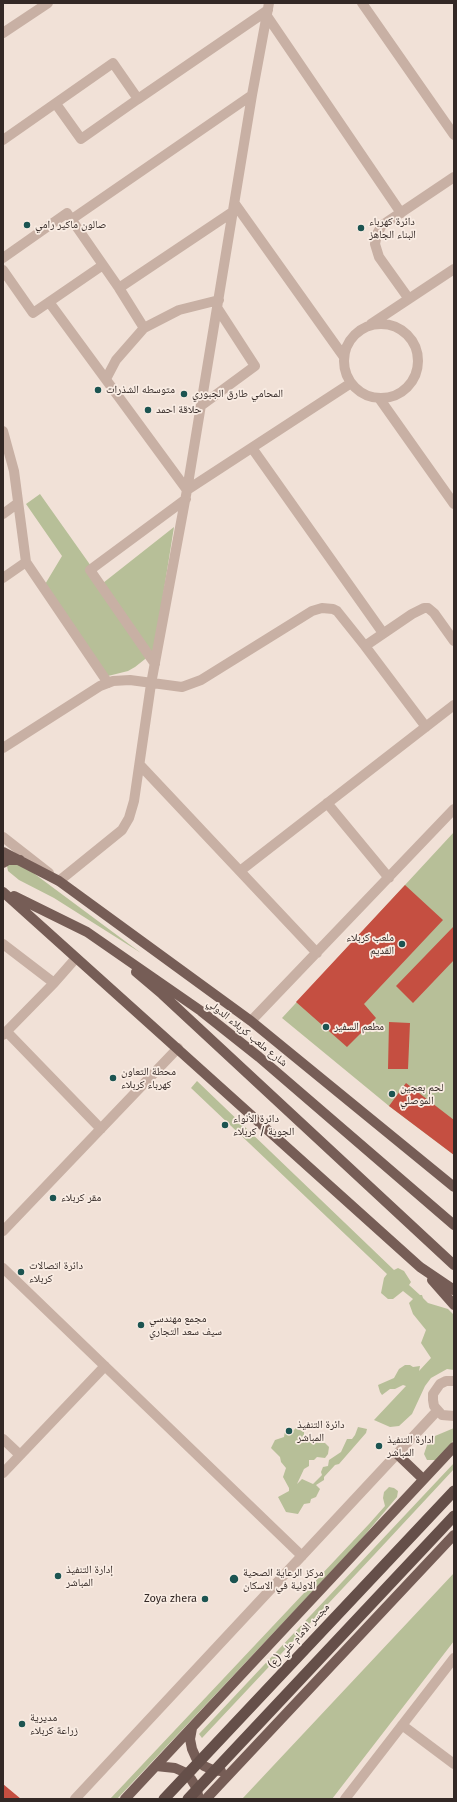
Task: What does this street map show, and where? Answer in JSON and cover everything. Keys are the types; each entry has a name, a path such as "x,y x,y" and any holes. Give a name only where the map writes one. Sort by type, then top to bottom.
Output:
{"highway":[{"name":"مجسر الامام علي (ع)","path":"164,1799 454,1491"},
{"path":"188,1799 454,1516"}],"main road":[{"name":"شارع ملعب كربلاء الدولي","path":"3,852 59,881 252,1021 454,1187"},
{"path":"3,864 15,859 22,861"},
{"name":"شارع ملعب كربلاء الدولي","path":"3,892 57,917 100,941 178,993 219,1025 350,1135 454,1225"},
{"path":"3,892 26,911 76,958 420,1266 454,1290"},
{"path":"100,941 162,994 454,1265"},
{"path":"420,1266 454,1305"},
{"path":"442,1282 454,1294"},
{"path":"125,1799 454,1447"},
{"path":"397,1454 423,1479"},
{"path":"206,1799 454,1535"},
{"path":"192,1728 190,1739 196,1758 204,1766 213,1770 224,1772 234,1770"},
{"path":"156,1766 175,1768 184,1772 196,1787 199,1799"}],"street":[{"path":"3,33 48,3"},
{"path":"362,3 454,135"},
{"path":"3,837 59,881 122,830 129,818 140,765 151,684 187,495 252,95 268,10"},
{"path":"56,104 81,139 268,10"},
{"path":"268,10 400,213"},
{"path":"3,140 113,63 138,99"},
{"path":"72,219 252,95"},
{"path":"409,299 379,257 376,249 377,234 382,226 454,177"},
{"path":"119,288 234,208"},
{"path":"234,208 344,357"},
{"path":"5,253 67,213 103,264 144,328"},
{"path":"3,270 33,313 103,264"},
{"path":"368,326 381,324 395,327 406,334 414,345 418,358 416,372 410,384 400,393 387,398 373,398 361,393 351,383 345,371 344,357 348,344 356,333 454,269"},
{"path":"49,302 106,379 187,495"},
{"path":"106,379 116,360 144,328 179,310 218,305"},
{"path":"202,405 254,366 218,305"},
{"path":"155,664 90,570 187,495 252,448 351,383"},
{"path":"379,398 454,504"},
{"path":"3,430 14,471 26,562 108,683"},
{"path":"252,448 383,633"},
{"path":"3,514 18,503"},
{"path":"3,578 26,562"},
{"path":"3,748 71,703 100,686 108,683 130,680 182,687 201,680 312,611 322,608 337,611 426,727"},
{"path":"365,646 417,611 428,608 434,613 454,641"},
{"path":"240,871 454,705"},
{"path":"140,765 316,953"},
{"path":"327,803 389,878"},
{"path":"252,1021 454,809"},
{"path":"3,944 54,983"},
{"path":"76,958 5,1034 102,1129"},
{"path":"3,1231 178,1048"},
{"path":"3,1268 302,1556"},
{"path":"3,1473 104,1366"},
{"path":"454,1381 446,1381 436,1388 433,1400 437,1411 447,1417 454,1416"},
{"path":"75,1799 437,1411"},
{"path":"3,1439 20,1455"},
{"path":"345,1799 454,1658"},
{"path":"402,1725 454,1764"}],"green space":[{"path":"40,494 103,583 174,527 154,652 128,671 108,676 44,586 62,556 26,504"},
{"name":"ملعب كربلاء القديم","path":"454,832 454,1155 389,1106 282,1018"},
{"path":"12,862 28,869 141,953 54,898 19,880 8,871 7,866"},
{"path":"197,1081 394,1270 398,1268 404,1271 411,1282 409,1285 420,1295 422,1295 428,1303 448,1309 454,1315 454,1370 447,1369 431,1378 425,1386 412,1414 399,1426 390,1427 374,1420 406,1386 403,1385 395,1389 390,1389 382,1395 378,1385 394,1378 399,1369 405,1365 410,1365 413,1367 420,1366 419,1371 431,1358 421,1343 426,1330 413,1314 409,1303 413,1299 403,1291 393,1299 388,1299 381,1293 384,1278 387,1274 191,1088"},
{"path":"358,1427 367,1429 366,1433 339,1464 335,1465 324,1477 324,1480 316,1485 320,1489 316,1497 311,1499 310,1503 304,1504 298,1514 286,1512 278,1497 289,1491 283,1477 286,1468 281,1462 280,1457 271,1448 275,1440 284,1437 285,1431 289,1428 294,1430 296,1428 304,1432 304,1435 308,1436 308,1441 315,1442 317,1439 320,1440 320,1443 325,1443 329,1447 328,1454 325,1458 317,1457 314,1460 309,1460 309,1466 304,1469 297,1484 302,1479 313,1484 322,1475 321,1472 323,1467 328,1466 329,1460 341,1452 347,1439 352,1439"},
{"path":"454,1428 454,1440 441,1456 436,1460 427,1460 424,1454 428,1442 435,1436"},
{"path":"454,1463 454,1469 202,1738 199,1734"},
{"path":"389,1487 398,1491 397,1497 358,1543 117,1799 110,1799 369,1524 385,1506 383,1498 384,1492"},
{"path":"454,1573 454,1641 332,1799 242,1799"}],"building":[{"path":"405,885 443,920 364,1004 376,1018 347,1047 296,1002"},
{"path":"454,926 454,960 413,1003 396,986"},
{"path":"389,1022 410,1023 408,1069 388,1069"},
{"path":"406,1083 454,1120 454,1155 389,1106"},
{"path":"3,1784 21,1799 3,1799"}],"place":[{"name":"صالون ماكير رامي","path":"27,225"},
{"name":"دائرة كهرباء البناء الجاهز","path":"361,228"},
{"name":"متوسطه الشذرات","path":"98,390"},
{"name":"المحامي طارق الجبوري","path":"184,394"},
{"name":"حلاقة احمد","path":"148,410"},
{"name":"ملعب كربلاء القديم","path":"402,944"},
{"name":"مطعم السفير","path":"326,1027"},
{"name":"محطة التعاون كهرباء كربلاء","path":"113,1078"},
{"name":"لحم بعجين الموصلي","path":"392,1094"},
{"name":"دائرة الأنواء الجوية / كربلاء","path":"225,1125"},
{"name":"مقر كربلاء","path":"53,1198"},
{"name":"دائرة اتصالات كربلاء","path":"21,1272"},
{"name":"مجمع مهندسي سيف سعد التجاري","path":"141,1325"},
{"name":"دائرة التنفيذ المباشر","path":"289,1431"},
{"name":"ادارة التنفيذ المباشر","path":"379,1446"},
{"name":"إدارة التنفيذ المباشر","path":"58,1576"},
{"name":"مركز الرعاية الصحية الاولية في الاسكان","path":"234,1579"},
{"name":"Zoya zhera","path":"205,1599"},
{"name":"مديرية زراعة كربلاء","path":"22,1724"}]}
